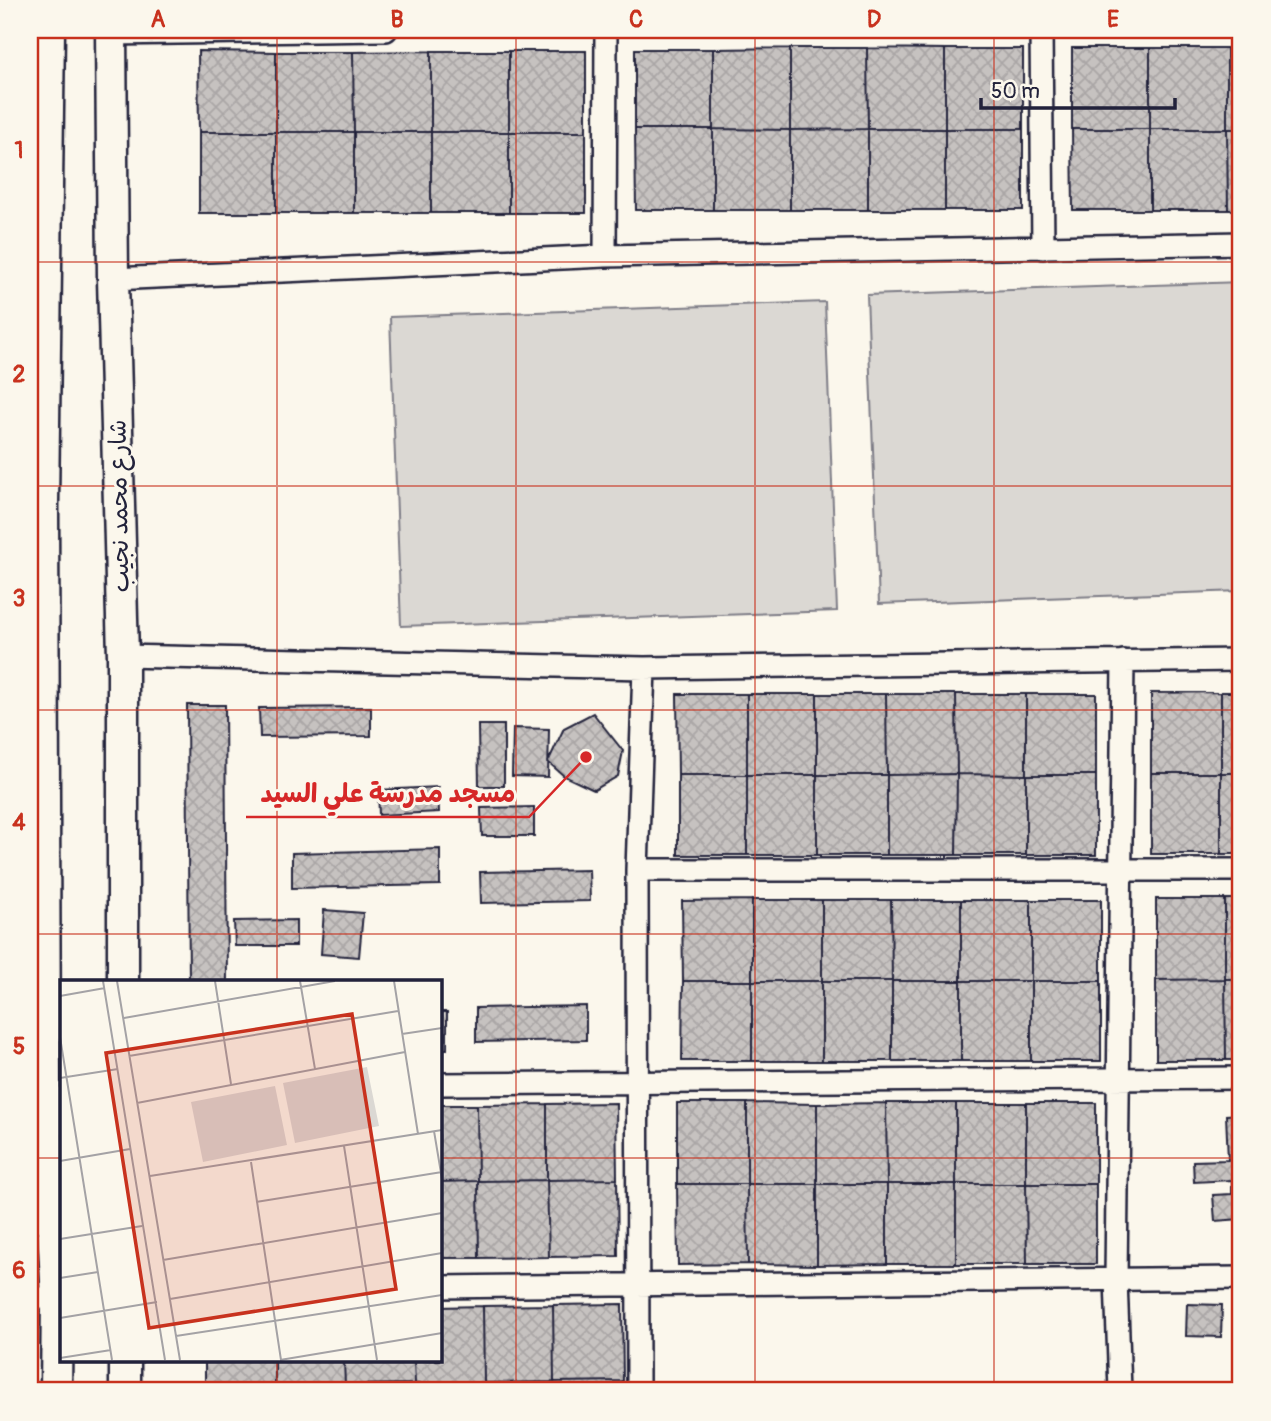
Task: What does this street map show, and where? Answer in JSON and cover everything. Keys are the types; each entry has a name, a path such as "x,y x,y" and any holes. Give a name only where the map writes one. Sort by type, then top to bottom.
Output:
{"main road":[{"path":"49,30 40,92 37,900 46,1089 43,1298 56,1391"},
{"name":"شارع محمد نجيب","path":"111,32 113,279 123,656 123,980"},
{"path":"125,1362 125,1391"}],"street":[{"path":"111,32 386,30"},
{"path":"605,256 606,30"},
{"path":"1041,30 1043,248"},
{"path":"113,279 605,256 1241,243"},
{"path":"123,656 644,668 1241,660"},
{"path":"1120,1391 1116,1279 1123,661"},
{"path":"638,1391 637,870 644,668"},
{"path":"637,870 1241,870"},
{"path":"441,1084 636,1080 1241,1078"},
{"path":"441,1287 1241,1278"}],"shaded area":[{"path":"1241,282 1241,591 879,604 867,295"},
{"path":"825,302 837,611 401,626 390,317"}],"building":[{"path":"790,48 790,130 713,129 713,49"},
{"path":"790,48 867,48 868,129 790,130"},
{"path":"867,48 945,49 945,129 868,129"},
{"path":"1072,48 1150,48 1150,129 1072,129"},
{"path":"1150,48 1227,48 1227,129 1150,129"},
{"path":"1227,48 1241,48 1241,129 1227,129"},
{"path":"635,49 713,49 713,129 635,129"},
{"path":"945,49 1023,49 1023,129 945,129"},
{"path":"198,51 276,52 276,132 199,132"},
{"path":"431,51 431,132 354,132 353,52"},
{"path":"431,51 509,51 509,132 431,132"},
{"path":"509,51 586,51 586,132 509,132"},
{"path":"276,52 353,52 354,132 276,132"},
{"path":"635,129 713,129 713,210 636,210"},
{"path":"713,129 790,130 790,210 713,210"},
{"path":"868,129 868,210 790,210 790,130"},
{"path":"868,129 945,129 945,210 868,210"},
{"path":"945,129 1023,129 1023,210 945,210"},
{"path":"1072,129 1150,129 1150,210 1073,210"},
{"path":"1150,129 1227,129 1228,210 1150,210"},
{"path":"1227,129 1241,129 1241,210 1228,210"},
{"path":"199,132 276,132 276,213 199,213"},
{"path":"276,132 354,132 354,213 276,213"},
{"path":"354,132 431,132 431,213 354,213"},
{"path":"431,132 509,132 509,213 431,213"},
{"path":"509,132 586,132 586,213 509,213"},
{"path":"1221,692 1221,773 1151,773 1151,693"},
{"path":"1221,692 1241,692 1241,773 1221,773"},
{"path":"677,694 747,694 747,775 678,775"},
{"path":"747,694 817,694 817,775 747,775"},
{"path":"817,694 886,694 887,775 817,775"},
{"path":"886,694 956,694 957,774 887,775"},
{"path":"956,694 1026,694 1026,775 957,774"},
{"path":"1026,694 1096,694 1096,775 1026,775"},
{"path":"187,705 225,705 227,980 189,980"},
{"path":"371,707 371,736 260,737 259,708"},
{"path":"593,713 623,751 618,776 594,790 564,776 548,762 564,728"},
{"path":"478,725 504,725 504,786 479,786"},
{"path":"513,728 549,729 548,777 512,776"},
{"path":"1151,773 1221,773 1221,854 1151,854"},
{"path":"1221,773 1241,773 1241,854 1221,854"},
{"path":"957,774 956,855 887,855 887,775"},
{"path":"957,774 1026,775 1026,855 956,855"},
{"path":"678,775 747,775 747,855 678,855"},
{"path":"747,775 817,775 817,855 747,855"},
{"path":"817,775 887,775 887,855 817,855"},
{"path":"1026,775 1096,775 1096,855 1026,855"},
{"path":"438,787 439,812 379,815 378,790"},
{"path":"534,807 534,836 482,836 481,808"},
{"path":"440,849 440,885 292,888 292,853"},
{"path":"589,870 590,901 481,903 480,872"},
{"path":"1156,899 1225,899 1225,979 1156,980"},
{"path":"1225,899 1241,899 1241,979 1225,979"},
{"path":"752,900 752,981 683,981 682,901"},
{"path":"752,900 822,900 822,981 752,981"},
{"path":"822,900 891,900 892,981 822,981"},
{"path":"891,900 961,900 961,981 892,981"},
{"path":"961,900 1031,900 1031,981 961,981"},
{"path":"1031,900 1101,900 1101,981 1031,981"},
{"path":"324,910 363,913 359,957 321,954"},
{"path":"296,920 296,946 235,946 234,921"},
{"path":"1225,979 1241,979 1241,1060 1226,1060"},
{"path":"1225,979 1226,1060 1156,1060 1156,980"},
{"path":"683,981 752,981 752,1061 682,1061"},
{"path":"752,981 822,981 822,1061 752,1061"},
{"path":"822,981 892,981 892,1061 822,1061"},
{"path":"892,981 961,981 961,1061 892,1061"},
{"path":"961,981 1031,981 1031,1061 961,1061"},
{"path":"1031,981 1101,981 1101,1061 1031,1061"},
{"path":"586,1006 586,1040 476,1042 476,1008"},
{"path":"441,1012 447,1012 447,1049 441,1049"},
{"path":"616,1103 617,1179 547,1180 547,1104"},
{"path":"677,1103 747,1103 747,1184 677,1184"},
{"path":"747,1103 817,1104 817,1184 747,1184"},
{"path":"886,1103 956,1103 956,1184 887,1184"},
{"path":"886,1103 887,1184 817,1184 817,1104"},
{"path":"956,1103 1026,1103 1026,1184 956,1184"},
{"path":"1026,1103 1096,1103 1096,1184 1026,1184"},
{"path":"547,1104 547,1180 478,1181 477,1105"},
{"path":"441,1105 477,1105 478,1181 441,1182"},
{"path":"1241,1114 1241,1219 1215,1221 1213,1195 1232,1194 1232,1180 1194,1182 1193,1161 1228,1160 1226,1115"},
{"path":"617,1179 618,1256 549,1257 547,1180"},
{"path":"547,1180 549,1257 479,1258 478,1181"},
{"path":"478,1181 479,1258 441,1258 441,1182"},
{"path":"677,1184 747,1184 748,1264 678,1265"},
{"path":"747,1184 817,1184 817,1265 748,1264"},
{"path":"817,1184 887,1184 887,1264 817,1265"},
{"path":"887,1184 956,1184 956,1264 887,1264"},
{"path":"956,1184 1026,1184 1027,1264 956,1264"},
{"path":"1026,1184 1096,1184 1096,1264 1027,1264"},
{"path":"622,1304 623,1381 554,1382 553,1305"},
{"path":"1187,1304 1222,1305 1221,1337 1186,1336"},
{"path":"553,1305 554,1382 484,1383 483,1306"},
{"path":"483,1306 484,1383 415,1384 414,1362 441,1362 441,1307"},
{"path":"205,1362 275,1362 275,1386 205,1387"},
{"path":"275,1362 344,1362 345,1385 275,1386"},
{"path":"344,1362 414,1362 415,1384 345,1385"},
{"path":"623,1381 624,1391 554,1391 554,1382"},
{"path":"554,1382 554,1391 484,1391 484,1383"},
{"path":"484,1383 484,1391 415,1391 415,1384"},
{"path":"415,1384 415,1391 345,1391 345,1385"},
{"path":"345,1385 345,1391 275,1391 275,1386"},
{"path":"275,1386 275,1391 205,1391 205,1387"}],"place":[{"name":"مسجد مدرسة علي السيد","path":"586,757"}]}
